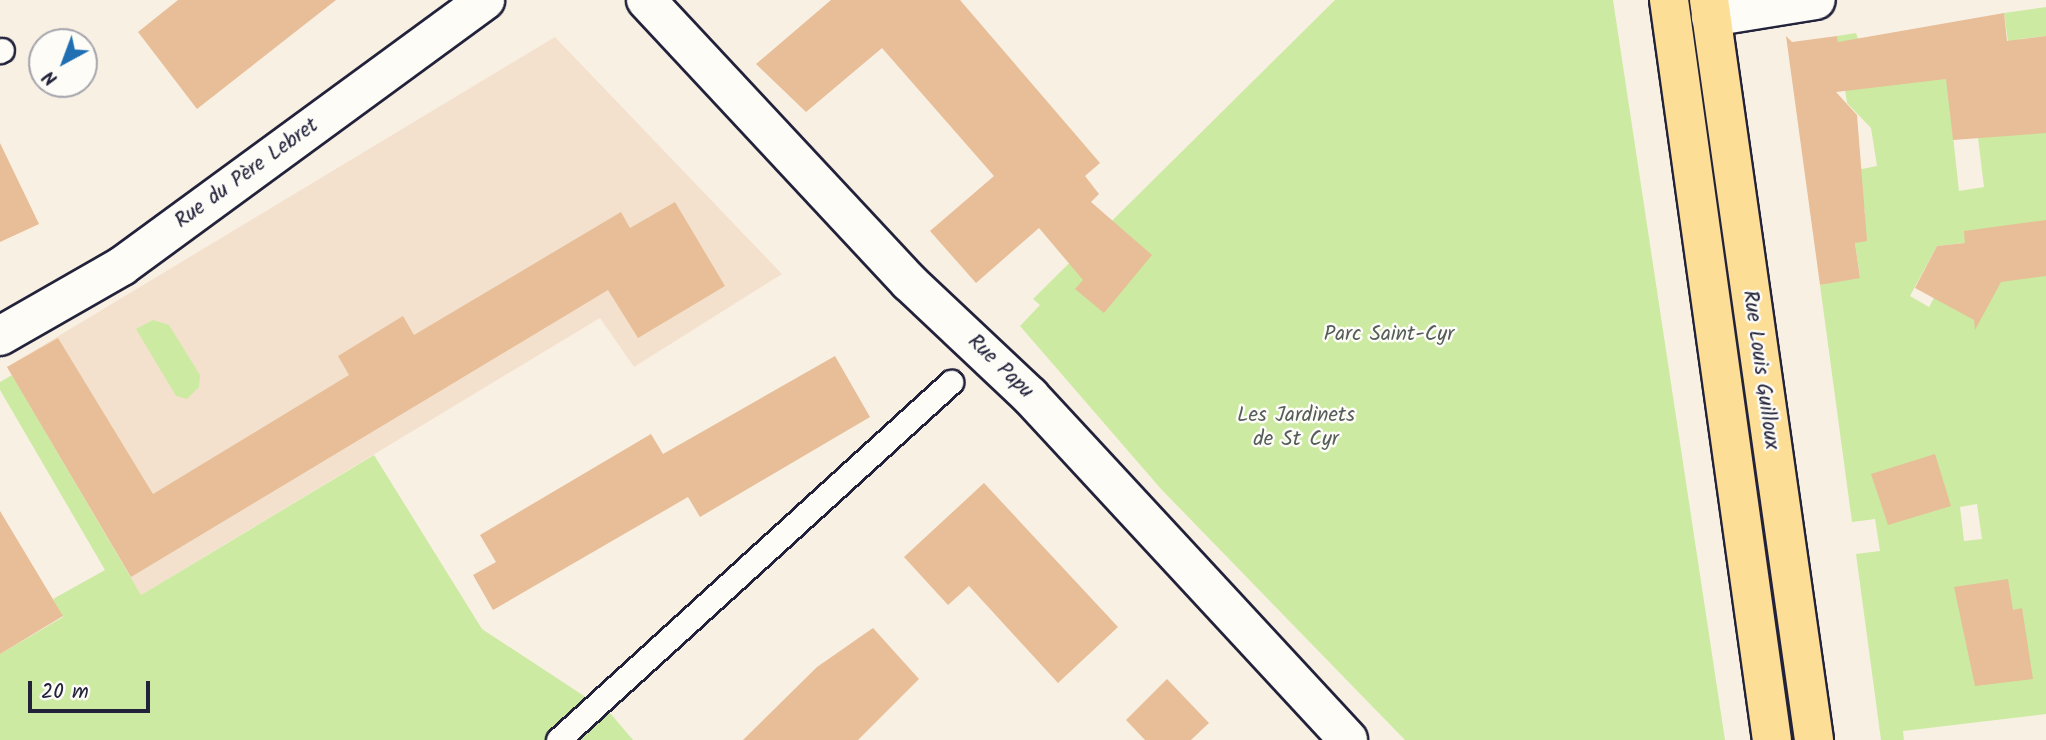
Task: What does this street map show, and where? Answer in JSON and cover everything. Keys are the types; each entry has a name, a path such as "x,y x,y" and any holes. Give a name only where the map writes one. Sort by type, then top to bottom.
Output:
{"main road":[{"name":"Rue Louis Guilloux","path":"1669,0 1772,740"},
{"name":"Rue Louis Guilloux","path":"1710,8 1814,740"}],"street":[{"name":"Rue du Père Lebret","path":"0,336 122,266 485,0"},
{"name":"Rue Papu","path":"646,0 909,282 1030,396 1348,740"},
{"path":"1710,8 1816,0"}],"lane":[{"path":"558,740 951,382"}],"shaded area":[{"path":"555,37 782,274 634,367 600,318 141,595 7,367"}],"green space":[{"name":"Parc Saint-Cyr","path":"1335,0 1613,0 1725,740 1405,740 1161,489 1020,326 1040,305 1033,299"},
{"path":"2046,7 2046,36 2020,39 1951,118 1959,191 1984,187 1978,138 2046,119 2046,714 1903,731 1904,740 1881,740 1856,554 1880,551 1875,519 1852,522 1820,285 1860,277 1855,243 1865,213 1857,170 1877,166 1871,128 1847,103 1837,36 1856,33 1858,39 1933,80 1985,75 2008,42 2004,13","holes":["1964,243 1929,307 1910,296 1937,246","1977,504 1982,539 1964,541 1960,507"]},
{"path":"153,320 169,325 200,375 199,387 187,399 176,396 136,329"},
{"path":"12,375 141,595 374,455 482,629 610,713 633,740 0,740 0,654 63,617 53,599 105,570 0,390 0,382"}],"building":[{"path":"178,0 336,0 197,109 138,32"},
{"path":"831,0 960,0 1100,163 1085,176 1099,194 1091,202 1152,255 1104,313 1075,289 1083,280 1039,228 976,283 930,231 994,176 882,48 806,112 756,64"},
{"path":"2004,13 2007,41 2046,36 2046,133 1953,140 1946,79 1836,92 1857,115 1867,241 1855,243 1860,278 1820,285 1786,36 1792,42 1837,36 1838,42"},
{"path":"0,143 39,224 0,242"},
{"path":"675,202 725,286 638,338 608,290 131,577 7,367 58,338 153,494 349,375 338,356 403,316 414,335 621,212 630,228"},
{"path":"2046,220 2046,276 2001,282 1975,330 1974,320 1915,288 1937,246 1965,243 1964,231"},
{"path":"835,356 870,417 700,517 688,497 493,610 473,575 496,562 480,535 651,434 663,454"},
{"path":"1935,454 1951,506 1888,525 1871,474"},
{"path":"984,483 1118,627 1058,683 969,586 948,605 904,557"},
{"path":"0,511 63,616 0,654"},
{"path":"2008,579 2013,610 2022,608 2033,679 1975,686 1954,587"},
{"path":"873,628 919,679 858,740 743,740 817,667"},
{"path":"1167,679 1209,723 1191,740 1145,740 1126,720"}],"park label":[{"name":"Les Jardinets de St Cyr","path":"1296,428"}]}
